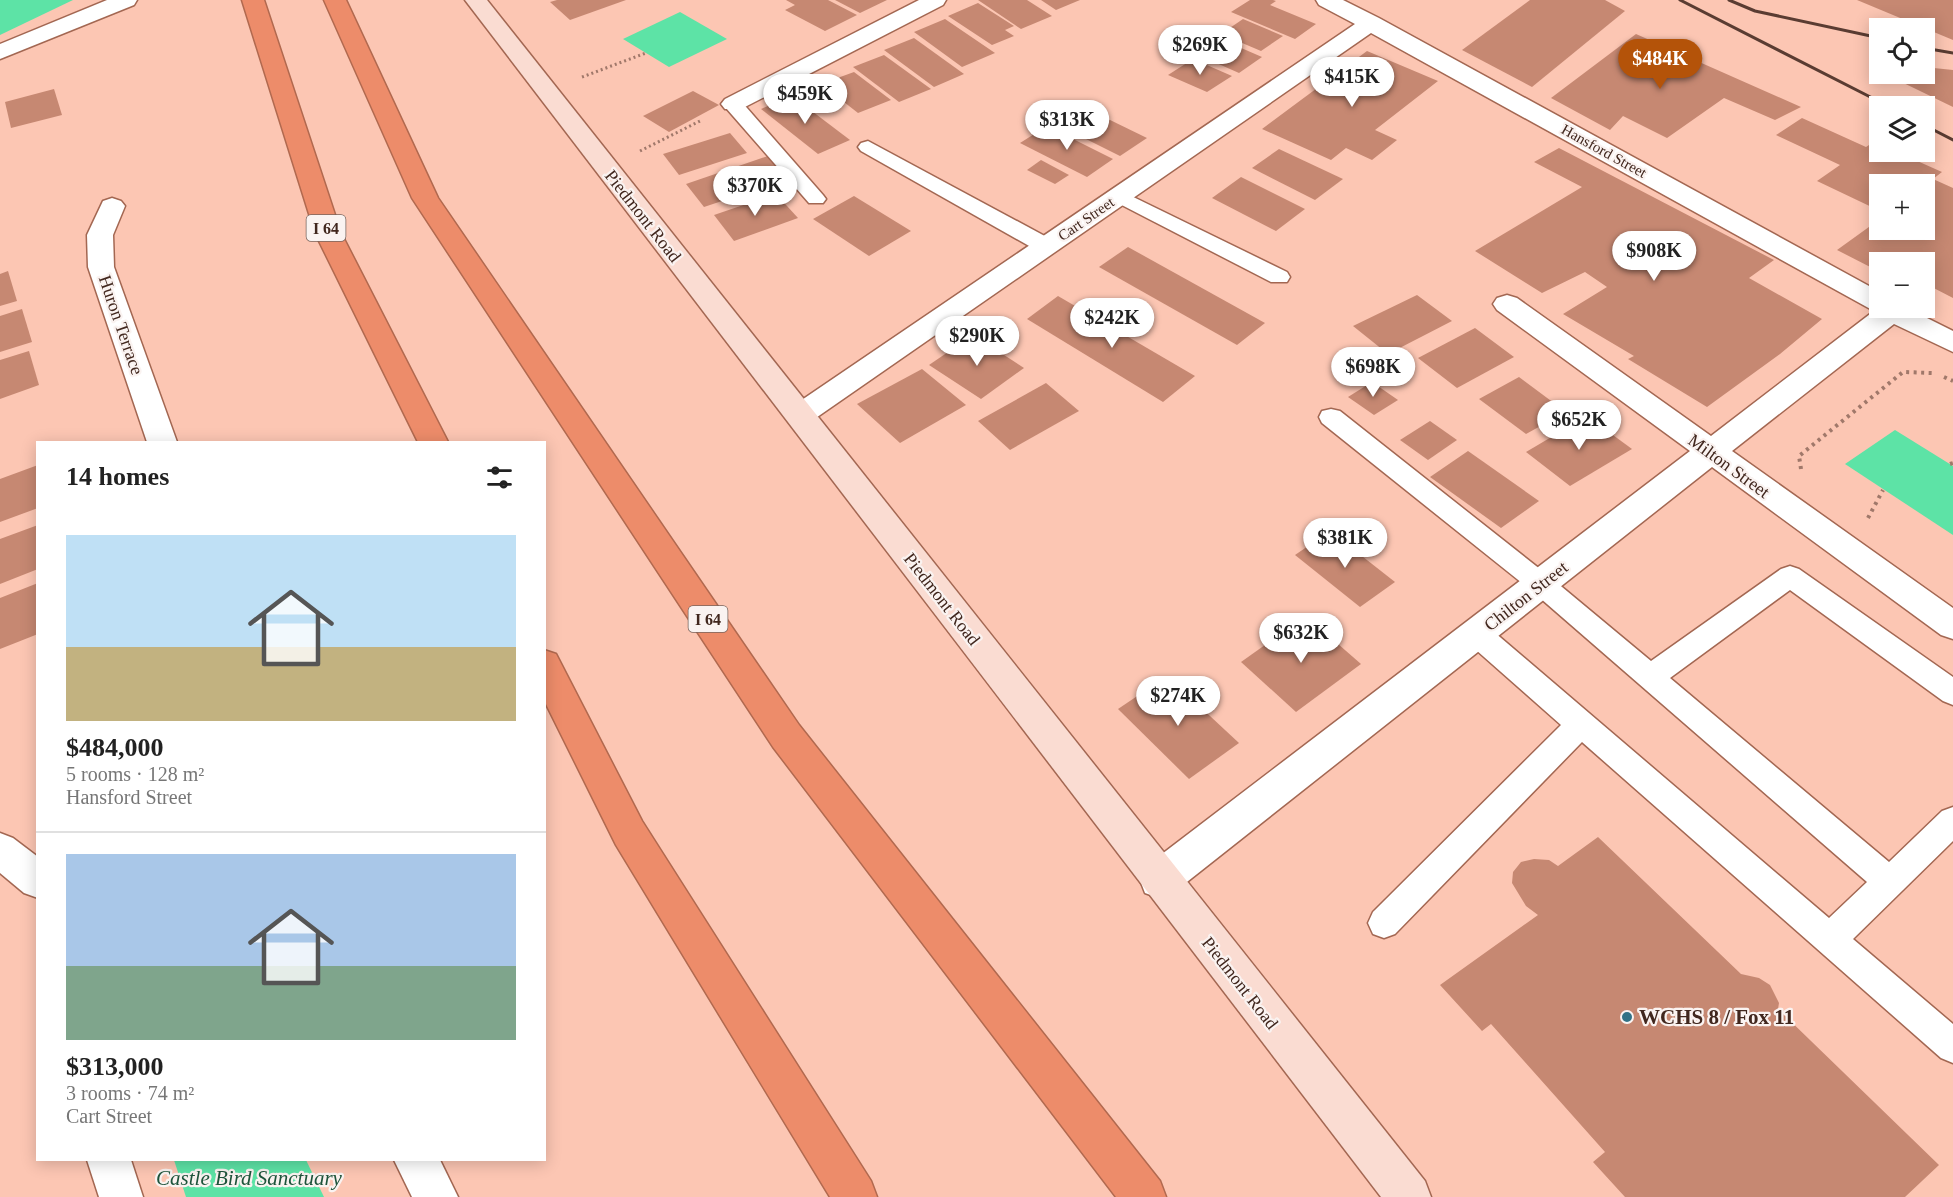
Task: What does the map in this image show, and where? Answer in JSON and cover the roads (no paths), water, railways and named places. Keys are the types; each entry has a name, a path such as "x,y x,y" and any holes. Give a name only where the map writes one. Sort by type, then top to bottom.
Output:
{"highway":[{"name":"I 64","path":"253,0 328,233 432,441"},
{"name":"I 64","path":"335,0 425,198 786,736 1144,1197"},
{"path":"546,668 629,833 855,1197"}],"street":[{"path":"0,52 126,0"},
{"name":"Piedmont Road","path":"476,0 1409,1197"},
{"path":"733,104 935,0"},
{"name":"Hansford Street","path":"1328,0 1869,298"},
{"name":"Cart Street","path":"800,415 1371,22"},
{"name":"Huron Terrace","path":"112,206 100,235 101,267 162,441"},
{"name":"Milton Street","path":"1507,304 1953,626"},
{"name":"Chilton Street","path":"1160,880 1711,452 1873,318"},
{"name":"Hansford Street","path":"1906,318 1953,343"},
{"path":"0,850 36,878"},
{"path":"109,1161 121,1197"},
{"path":"418,1161 436,1197"}],"lane":[{"path":"733,104 816,199"},
{"path":"868,147 1046,246"},
{"path":"1119,195 1279,277"},
{"path":"1331,417 1541,584 1890,882"},
{"path":"1650,677 1790,576 1953,693"},
{"path":"1476,634 1953,1046"},
{"path":"1383,923 1581,724"},
{"path":"1830,939 1953,821"}],"railway":[{"path":"1680,0 1869,96"},
{"path":"1729,0 1755,11 1869,36"},
{"path":"1935,50 1953,53"},
{"path":"1935,131 1953,140"}],"place":[{"name":"WCHS 8 / Fox 11","path":"1627,1017"}],"park label":[{"name":"Castle Bird Sanctuary","path":"249,1178"}]}
